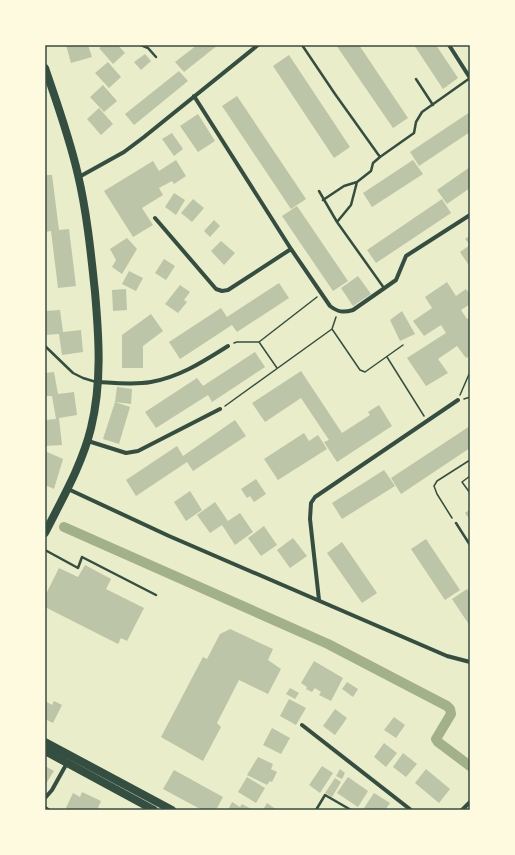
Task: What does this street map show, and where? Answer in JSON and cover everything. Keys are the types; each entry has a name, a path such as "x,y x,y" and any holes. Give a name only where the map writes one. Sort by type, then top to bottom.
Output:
{"main road":[{"path":"45,68 72,149 79,177 88,238 99,346 99,382 96,407 87,440 68,489 45,533"},
{"path":"45,742 172,810"},
{"path":"45,751 154,810"}],"street":[{"path":"79,177 124,152 144,138 258,45"},
{"path":"449,45 470,78"},
{"path":"194,96 291,249 330,306 337,311 345,312 353,310 396,280 406,256 470,215"},
{"path":"155,218 216,289 222,291 228,290 291,249"},
{"path":"99,382 152,382 188,370 228,346"},
{"path":"319,600 310,519 311,503 315,497 458,400"},
{"path":"87,440 126,453 138,451 220,409"},
{"path":"68,489 176,539 447,656 470,662"},
{"path":"302,725 411,810"},
{"path":"45,798 52,790 67,763"},
{"path":"462,810 470,802"}],"lane":[{"path":"141,45 148,48 156,57"},
{"path":"302,45 380,157"},
{"path":"324,200 344,186 357,182 371,171 373,163 414,133 416,122 422,112 470,78"},
{"path":"416,79 433,105"},
{"path":"337,222 351,205 357,182"},
{"path":"319,191 337,222 384,288"},
{"path":"45,346 73,373 83,378 99,382"},
{"path":"456,523 470,545"},
{"path":"45,550 78,568 82,557 156,596"},
{"path":"316,810 325,795 351,810"}],"path":[{"path":"228,346 237,342 259,342 322,294"},
{"path":"220,409 332,329 337,311"},
{"path":"332,329 362,372 365,372 403,345"},
{"path":"259,342 277,368"},
{"path":"387,357 427,421"},
{"path":"458,400 470,372"},
{"path":"456,523 437,494 434,486 437,481 470,460"},
{"path":"470,476 462,482 470,493"}],"building":[{"path":"66,45 88,45 92,57 71,63"},
{"path":"103,45 118,45 125,53 113,64 99,48"},
{"path":"197,45 218,45 184,72 175,62"},
{"path":"336,45 359,45 408,118 393,128"},
{"path":"414,45 436,45 458,78 443,89"},
{"path":"145,54 151,61 141,70 134,62"},
{"path":"289,55 350,147 334,158 273,66"},
{"path":"108,62 121,77 109,88 95,73"},
{"path":"179,71 188,81 134,125 125,114"},
{"path":"103,85 117,101 104,112 90,97"},
{"path":"237,96 306,199 291,209 222,106"},
{"path":"99,108 113,124 101,135 87,119"},
{"path":"470,112 470,132 419,166 410,152"},
{"path":"198,114 215,141 198,152 180,126"},
{"path":"172,133 183,149 174,156 162,139"},
{"path":"176,160 186,176 174,184 172,181 159,188 163,195 142,208 153,225 133,237 104,191 153,161 159,171"},
{"path":"413,160 423,174 372,207 363,193"},
{"path":"470,167 470,188 447,204 437,190"},
{"path":"45,175 52,175 59,230 69,229 76,286 58,288 51,231 45,232"},
{"path":"174,193 185,200 176,215 165,207"},
{"path":"193,199 204,208 192,222 181,213"},
{"path":"442,199 451,213 376,263 367,250"},
{"path":"297,206 348,281 333,291 282,216"},
{"path":"214,220 220,226 210,237 204,231"},
{"path":"470,235 470,245 465,239"},
{"path":"127,238 137,249 122,274 112,267 116,260 110,249"},
{"path":"221,241 235,253 224,265 211,251"},
{"path":"470,245 470,263 468,264 460,252"},
{"path":"164,259 175,266 166,280 155,273"},
{"path":"129,271 143,278 136,291 122,284"},
{"path":"358,276 371,294 353,306 341,288"},
{"path":"447,282 456,296 466,289 470,294 470,304 461,310 467,319 470,317 470,356 466,358 457,346 438,359 448,373 426,386 407,358 446,333 441,325 424,336 413,321 432,308 425,297"},
{"path":"279,283 289,298 237,332 232,325 180,359 169,342 221,308 227,317"},
{"path":"180,285 190,292 184,300 187,302 178,313 165,304"},
{"path":"126,289 127,310 113,311 112,290"},
{"path":"60,310 63,332 81,330 83,352 62,355 59,334 45,335 45,311"},
{"path":"402,311 415,334 400,341 390,320"},
{"path":"151,314 163,331 143,346 143,368 122,368 122,335"},
{"path":"255,352 265,367 212,402 208,395 156,428 145,412 197,378 203,386"},
{"path":"301,371 342,433 370,415 368,412 379,405 392,426 337,462 324,442 329,440 301,398 265,422 252,403"},
{"path":"54,372 58,394 74,392 77,415 59,418 62,445 45,446 45,420 56,419 52,396 45,396 45,373"},
{"path":"117,387 132,389 131,404 115,402"},
{"path":"115,402 130,407 119,444 103,439"},
{"path":"235,420 246,436 193,471 187,462 136,496 126,480 177,446 183,456"},
{"path":"470,426 470,448 401,494 391,478"},
{"path":"304,433 309,441 318,435 327,449 278,480 264,459"},
{"path":"45,451 63,459 54,489 45,485"},
{"path":"384,470 395,486 342,519 332,503"},
{"path":"256,479 266,494 254,502 250,496 247,498 241,489"},
{"path":"190,491 202,510 186,521 174,502"},
{"path":"215,502 228,521 240,513 253,532 235,545 222,525 210,533 197,515"},
{"path":"470,509 470,520 465,513"},
{"path":"264,526 277,545 261,556 248,538"},
{"path":"293,538 307,556 290,568 277,550"},
{"path":"426,539 460,590 445,600 411,549"},
{"path":"342,542 377,593 362,603 327,553"},
{"path":"85,565 111,579 106,589 144,608 127,641 121,638 118,644 45,607 45,596 59,568 78,577"},
{"path":"467,589 470,593 470,626 452,599"},
{"path":"230,629 273,649 268,660 281,669 268,694 239,680 217,723 221,727 203,761 161,737 203,657 207,659 220,634"},
{"path":"314,661 343,678 331,701 319,695 321,692 315,688 312,692 306,689 307,687 301,683"},
{"path":"347,682 358,689 353,697 342,689"},
{"path":"290,688 299,693 295,699 286,694"},
{"path":"289,699 306,708 296,725 280,716"},
{"path":"45,701 52,705 54,701 62,705 53,723 45,719"},
{"path":"335,709 347,718 335,735 323,726"},
{"path":"394,717 405,725 396,738 384,730"},
{"path":"272,728 290,738 281,754 263,745"},
{"path":"384,743 397,753 386,767 374,757"},
{"path":"403,753 417,764 406,777 393,767"},
{"path":"258,757 273,764 271,769 277,772 272,782 270,781 267,785 247,775"},
{"path":"45,766 54,771 45,785"},
{"path":"322,766 333,773 320,793 309,785"},
{"path":"340,769 345,773 342,779 336,776"},
{"path":"426,769 450,789 439,803 415,783"},
{"path":"174,770 223,797 216,810 202,810 163,789"},
{"path":"247,777 265,788 256,803 238,792"},
{"path":"348,777 368,791 358,807 337,793"},
{"path":"335,778 341,782 332,797 325,793"},
{"path":"82,792 101,801 97,810 65,810 73,793 80,797"},
{"path":"374,793 390,803 385,810 367,810 364,808"},
{"path":"232,802 240,807 242,804 253,810 228,810"},
{"path":"267,803 277,810 263,810"}],"waterway":[{"path":"64,527 328,644 447,706 450,709 451,714 436,739 470,766"}]}
